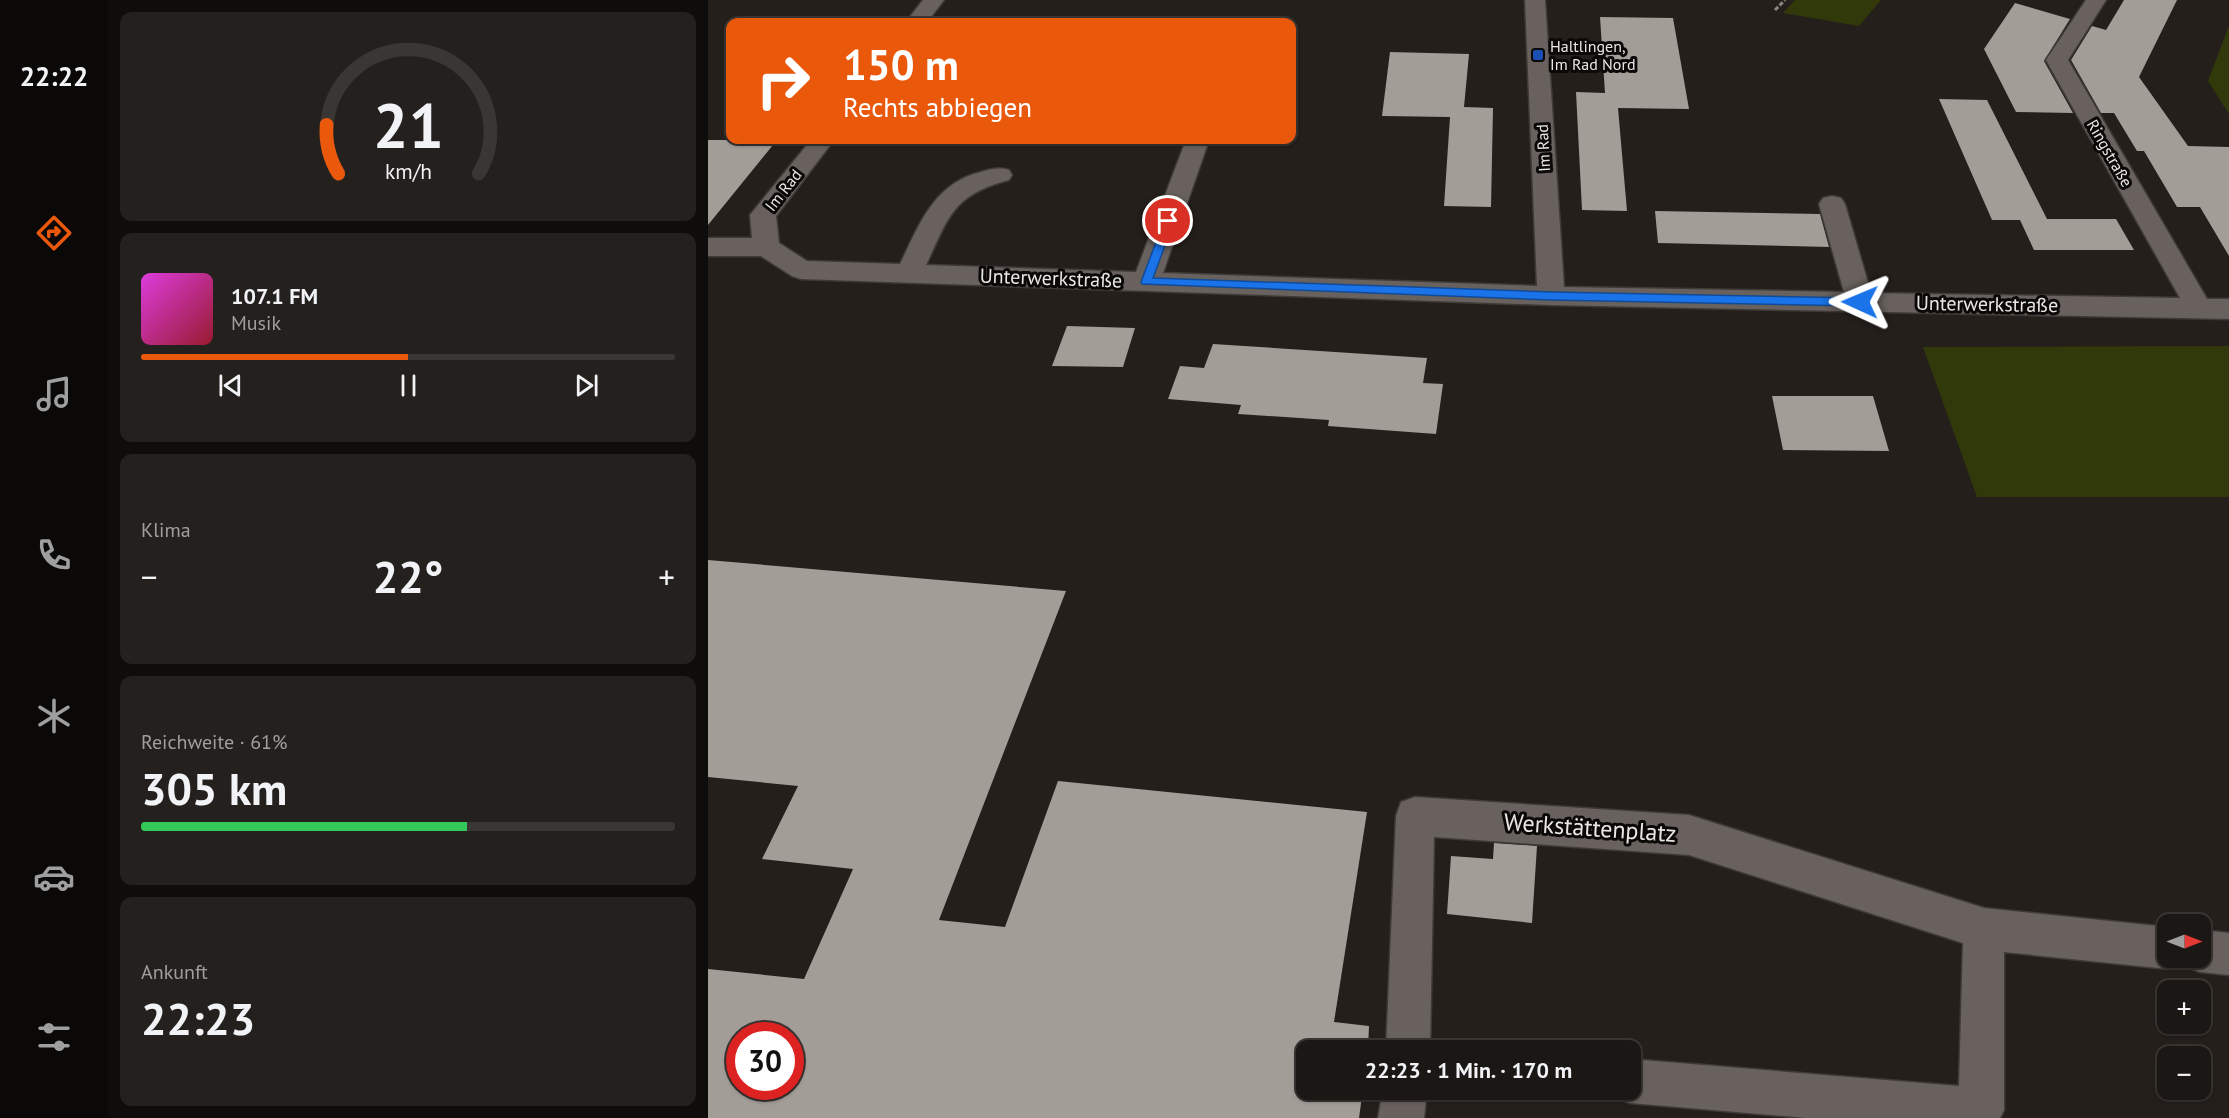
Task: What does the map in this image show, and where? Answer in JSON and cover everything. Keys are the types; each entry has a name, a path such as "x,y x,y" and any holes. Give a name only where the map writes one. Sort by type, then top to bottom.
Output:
{"street":[{"path":"919,18 934,0"},
{"name":"Im Rad","path":"1535,0 1551,296"},
{"name":"Ringstraße","path":"2096,0 2057,60 2199,308"},
{"name":"Im Rad","path":"766,247 763,214 820,144"},
{"path":"1146,282 1197,144"},
{"path":"909,273 946,201 968,183 1000,175"},
{"path":"1832,204 1860,302"},
{"path":"708,247 766,247"},
{"name":"Unterwerkstraße","path":"766,247 801,270 1551,296 2229,309"},
{"name":"Werkstättenplatz","path":"1408,1040 1415,816 1689,835 1984,929 2157,947"},
{"path":"1641,1082 1981,1110 1984,929"},
{"path":"2211,952 2229,954"},
{"path":"1401,1118 1403,1100"}],"path":[{"path":"1775,10 1785,0"}],"green space":[{"path":"1795,0 1881,0 1859,26 1783,13"},
{"path":"2229,26 2229,114 2208,81"},
{"path":"2229,346 2229,497 1977,497 1923,347"}],"building":[{"path":"2124,0 2177,0 2139,77 2188,146 2229,147 2229,256 2200,207 2177,207 2144,151 2137,151 2114,113 2101,113 2071,60 2092,26 2106,30"},
{"path":"2015,3 2070,19 2044,61 2073,113 2016,112 1984,49"},
{"path":"1600,17 1673,18 1689,109 1618,108 1627,211 1582,210 1576,92 1605,93"},
{"path":"1390,52 1469,54 1464,107 1493,108 1491,207 1444,206 1450,117 1382,116"},
{"path":"1939,99 1987,100 2047,219 2116,219 2134,250 2034,250 2020,220 1992,220"},
{"path":"708,140 726,140 726,144 774,144 708,225"},
{"path":"1655,211 1820,214 1829,247 1658,243"},
{"path":"1067,326 1135,328 1123,367 1052,366"},
{"path":"1213,344 1427,358 1423,383 1443,384 1436,434 1328,426 1329,420 1238,414 1241,405 1168,399 1180,366 1204,368"},
{"path":"1772,396 1873,396 1889,451 1783,450"},
{"path":"708,560 1066,591 939,920 1005,927 1058,781 1367,812 1334,1022 1369,1026 1368,1040 1296,1040 1296,1100 1361,1100 1359,1118 708,1118 708,969 804,979 853,869 762,859 798,786 708,777"},
{"path":"1494,843 1537,846 1532,923 1447,914 1451,856 1493,859"}],"place":[{"name":"Haltlingen, Im Rad Nord","path":"1538,55"}],"route":[{"path":"1168,221 1146,282 1551,296 1860,302"}]}
